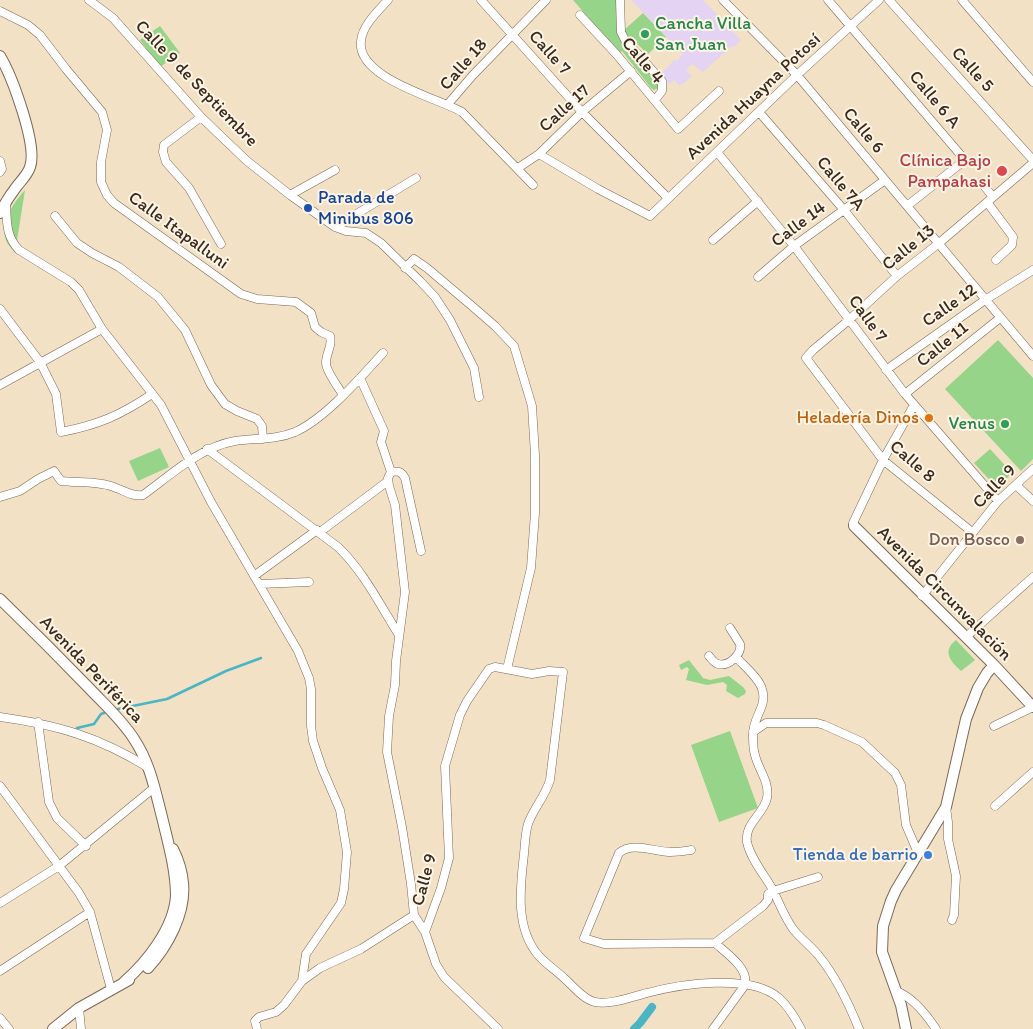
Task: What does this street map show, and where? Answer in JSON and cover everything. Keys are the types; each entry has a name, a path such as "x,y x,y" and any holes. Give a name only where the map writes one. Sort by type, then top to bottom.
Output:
{"main road":[{"path":"0,56 16,88 30,141 32,158 30,169 6,201 0,213"},
{"name":"Avenida Circunvalación","path":"854,526 922,596 994,665 1033,707"},
{"name":"Avenida Periférica","path":"0,599 110,709 133,737 149,768 155,788 175,879 176,898 172,913 156,948 140,968 124,982 79,1008 53,1029"},
{"path":"906,1029 905,1018 882,952 883,926 890,901 946,807 966,719 978,688 994,665"}],"street":[{"name":"Calle 9 de Septiembre","path":"89,0 113,18 201,117 247,160 290,195 335,227 346,231 366,233 381,243 430,292 450,320 474,368 479,397"},
{"path":"388,0 365,29 360,40 364,56 377,71 399,85 448,104"},
{"path":"481,0 512,34"},
{"name":"Calle 18","path":"533,185 468,117 448,104 546,0"},
{"path":"620,0 621,32 625,40 662,80 662,91 655,100"},
{"name":"Calle 6","path":"722,0 798,75 1033,356"},
{"path":"828,0 851,26"},
{"name":"Avenida Huayna Potosí","path":"539,154 598,189 650,216 879,0"},
{"name":"Calle 5","path":"889,0 1033,162"},
{"path":"962,0 1033,82"},
{"name":"Calle Itapalluni","path":"0,11 28,25 40,35 102,112 107,130 100,174 101,182 107,195 114,203 241,294 256,299 296,302 311,313 315,327 330,336 332,342 326,365 343,394"},
{"name":"Calle 4","path":"580,15 631,72 678,129 719,91"},
{"name":"Calle 6 A","path":"851,26 965,160 907,206"},
{"name":"Calle 7","path":"512,34 582,112 668,198"},
{"name":"Calle 17","path":"518,168 539,154 582,112 631,72"},
{"name":"Calle 7A","path":"759,112 844,210 897,276"},
{"path":"201,117 164,144 163,152 166,162 189,188 221,244"},
{"name":"Calle 7","path":"717,152 794,246 905,394 998,502"},
{"path":"0,161 2,167 0,172"},
{"name":"Calle 13","path":"806,358 812,350 849,320 897,276 938,244 1033,162"},
{"path":"290,195 335,170"},
{"path":"335,227 416,178"},
{"name":"Calle 14","path":"758,277 794,246 885,180"},
{"path":"981,182 1013,237 1012,245 996,260"},
{"path":"6,201 8,236 12,243 19,250 75,286 102,329 161,405 211,502 298,651 309,678 312,689 311,726 313,741 340,810 347,852 341,903 306,954 302,981"},
{"path":"713,240 758,202"},
{"path":"55,216 77,243 119,267 158,297 185,330 210,385 225,404 257,419 262,426 263,438"},
{"path":"406,268 414,259 427,268 495,326 514,346 532,406 535,455 535,513 531,568 507,668 532,674 549,671 563,672 550,780 547,790 528,824 520,890 525,929 539,956 593,1002 621,1000 647,992 703,983 716,982 745,985 778,997 791,1011 801,1029"},
{"name":"Calle 12","path":"886,370 985,300 1033,270"},
{"path":"0,309 40,362 56,394 61,432 91,426 114,417 152,394"},
{"name":"Calle 11","path":"905,394 1000,318"},
{"path":"0,385 102,329"},
{"path":"0,497 20,491 54,471 61,481 114,486 138,496 143,495 208,449 234,441 283,436 311,424 360,378 383,353"},
{"name":"Calle 8","path":"806,358 884,460 972,532"},
{"path":"360,378 384,431 381,442 390,472 388,481 394,505 405,592 395,686 389,716 387,752 402,827 414,915 425,932 436,964 444,977 498,1029"},
{"path":"854,526 853,523 884,460 914,405"},
{"path":"208,449 318,531 352,560 400,635"},
{"name":"Calle 9","path":"922,596 998,502 1033,469"},
{"path":"390,472 397,471 402,473 405,478 421,551"},
{"path":"254,576 388,481"},
{"path":"1016,484 1033,501"},
{"path":"966,637 1033,577"},
{"path":"260,584 309,582"},
{"path":"709,656 716,664 736,657 741,648 730,628"},
{"path":"736,657 762,687 764,697 762,706 752,726 755,756 765,780 767,797 763,807 747,831 747,841 751,853 787,920 819,956 832,974 859,1029"},
{"name":"Calle 9","path":"425,932 450,858 445,766 460,715 467,700 489,669 495,667 507,668"},
{"path":"994,726 1033,707"},
{"path":"0,717 38,722 89,737 124,753 149,768"},
{"path":"38,722 49,802 57,818 86,846"},
{"path":"753,732 766,723 817,723 862,742 895,773 900,781 906,825 918,853"},
{"path":"995,806 1031,778"},
{"path":"0,786 79,893 90,912 111,989"},
{"path":"0,903 59,866 86,846 155,788"},
{"path":"946,807 948,839 956,876 952,920"},
{"path":"691,850 669,852 632,847 624,849 619,853 584,938 604,944 715,943 763,906 768,900 768,894 818,877"},
{"path":"0,971 90,912"},
{"path":"256,1029 255,1020 260,1016 276,1012 284,1005 302,981 320,968 361,949 414,915"},
{"path":"713,1029 745,985 745,975 740,967 715,943"},
{"path":"896,991 911,1000 936,1029"},
{"path":"79,1008 81,1029"},
{"path":"0,1018 8,1029"}],"shaded area":[{"path":"631,0 703,0 741,40 703,72 692,64 686,70 692,76 679,86 674,80 670,84 660,75 674,60 677,61 683,54"}],"green space":[{"path":"573,0 618,0 619,29 658,82 658,88 654,90 651,88 622,51 619,53"},
{"name":"Cancha Villa San Juan","path":"643,13 666,37 648,54 623,31"},
{"path":"160,26 180,53 160,67 140,40"},
{"path":"25,190 15,253 7,242 5,233 6,219"},
{"name":"Venus","path":"998,340 1033,378 1033,459 1021,471 945,389"},
{"path":"160,448 169,467 138,481 129,461"},
{"path":"990,449 1012,473 997,488 974,463"},
{"path":"956,640 975,660 961,671 949,656 949,648"},
{"path":"689,660 703,678 710,680 729,676 743,687 746,691 745,694 738,698 726,691 727,685 723,682 707,685 686,680 689,669 687,667 681,670 679,665"},
{"path":"730,731 758,808 719,822 691,745"}],"waterway":[{"path":"118,709 167,699 226,671 261,658"},
{"path":"77,728 94,724 101,714 104,713"},
{"path":"634,1029 652,1007"}],"place":[{"name":"Cancha Villa San Juan","path":"645,34"},
{"name":"Clínica Bajo Pampahasi","path":"1002,171"},
{"name":"Parada de Minibus 806","path":"308,208"},
{"name":"Heladería Dinos","path":"929,418"},
{"name":"Venus","path":"1005,424"},
{"name":"Don Bosco","path":"1020,540"},
{"name":"Tienda de barrio","path":"928,855"}]}
